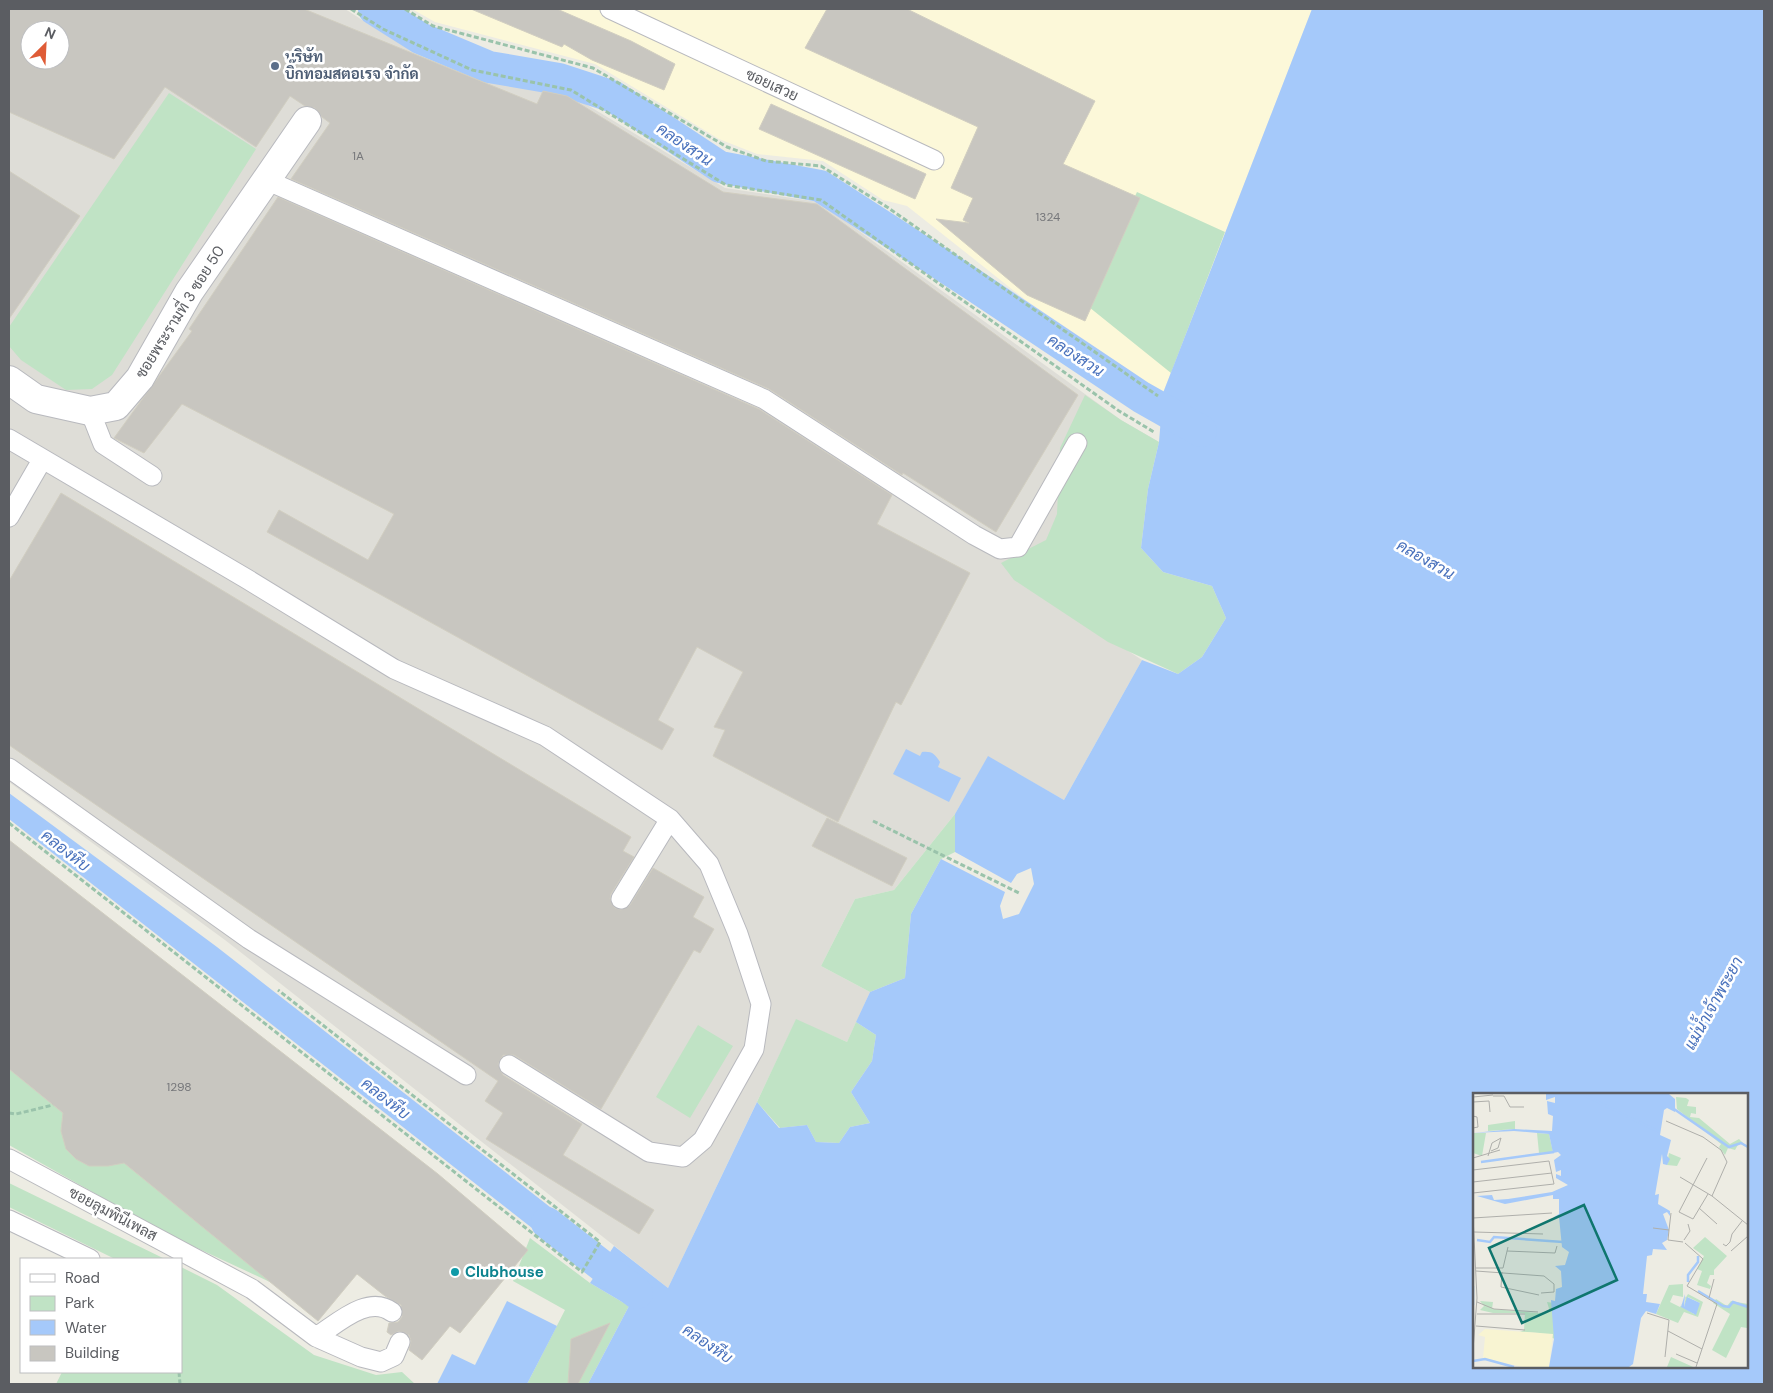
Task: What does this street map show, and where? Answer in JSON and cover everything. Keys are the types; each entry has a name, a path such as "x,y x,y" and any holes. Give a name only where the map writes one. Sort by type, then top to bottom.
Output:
{"street":[{"name":"ซอยพระรามที่ 3 ซอย 50","path":"9,380 36,399 90,412 116,406 140,378 189,292 307,121"}],"lane":[{"name":"ซอยเสวย","path":"610,9 934,160"},
{"path":"266,180 764,399 974,535 1000,549 1018,547 1077,443"},
{"path":"90,412 103,444 152,476"},
{"path":"9,439 247,579 394,669 545,736 670,819 709,864 738,934 761,1004 754,1049 702,1140 683,1157 649,1152 509,1065"},
{"path":"9,517 42,460"},
{"path":"9,768 249,938 466,1075"},
{"path":"622,899 670,819"},
{"name":"ซอยลุมพินีเพลส","path":"9,1159 252,1289 316,1337 361,1357 381,1362 394,1356 400,1342"},
{"path":"9,1220 88,1258"},
{"path":"316,1337 368,1306 385,1307 392,1312"}],"path":[{"path":"351,9 383,29 472,70 571,90 726,185 821,200 1111,405 1154,432"},
{"path":"405,9 433,26 593,68 727,147 766,161 821,166 887,207 1158,396"},
{"path":"873,821 1018,893"},
{"path":"9,823 582,1272 600,1242 273,986"},
{"path":"9,1113 16,1114 53,1105"}],"shaded area":[{"path":"9,9 345,9 381,32 472,74 569,94 725,188 819,202 1121,420 1159,442 1069,612 1142,660 1064,800 988,757 955,814 894,890 855,899 821,966 870,992 847,1042 796,1020 668,1288 225,940 9,782"},
{"path":"412,9 1312,9 1163,393 1027,301 907,206 883,200 823,161 757,154 719,139 595,64 435,22"}],"green space":[{"path":"169,93 256,149 112,375 92,389 66,390 21,360 9,346 9,327"},
{"path":"1137,192 1225,232 1171,373 1084,303"},
{"path":"1085,395 1121,420 1159,442 1148,489 1141,548 1163,572 1212,586 1226,618 1202,657 1178,674 1108,642 1014,580 1001,563 1046,540 1057,514 1060,448"},
{"path":"955,814 955,852 941,859 911,914 905,978 870,992 821,966 855,899 894,890"},
{"path":"796,1019 847,1042 856,1022 876,1035 872,1061 851,1092 870,1123 850,1127 839,1143 816,1142 807,1125 780,1128 757,1102"},
{"path":"698,1025 733,1046 690,1118 656,1097"},
{"path":"9,1069 272,1283 167,1234 9,1145"},
{"path":"9,1183 163,1258 113,1258 9,1207"},
{"path":"530,1238 590,1283 629,1306 588,1384 527,1384 565,1310 513,1281"},
{"path":"182,1268 217,1285 314,1355 376,1375 402,1372 415,1384 56,1384 62,1373 182,1373"}],"water":[{"name":"แม่น้ำเจ้าพระยา","path":"1312,9 1764,9 1764,1384 588,1384 629,1306 590,1283 614,1246 668,1288 757,1102 779,1128 807,1125 816,1142 839,1143 850,1127 870,1123 851,1092 872,1061 876,1035 856,1022 870,992 905,978 911,914 941,859 1005,892 1000,906 1003,919 1019,914 1034,884 1031,868 1017,874 1011,883 955,852 955,814 988,756 1064,800 1142,660 1178,674 1202,657 1226,618 1212,586 1163,572 1141,548 1148,489 1159,442 1163,393"},
{"path":"906,749 920,756 922,752 933,754 940,762 938,767 961,778 949,802 893,774"},
{"path":"9,793 217,947 591,1239 573,1260 9,819"},
{"path":"507,1301 557,1326 527,1384 437,1384 452,1354 475,1365"}],"building":[{"path":"9,9 304,9 537,104 543,91 567,96 723,192 817,204 1078,395 996,532 903,473 902,475 769,389 291,179 330,123 315,108 305,106 290,96 256,147 165,87 114,159 9,112"},
{"path":"471,9 557,9 631,41 675,64 664,90 592,60 564,44 562,47"},
{"path":"827,9 907,9 1095,101 1063,164 1140,198 1085,321 1027,295 936,219 969,223 963,220 973,198 951,188 978,127 805,48"},
{"path":"771,104 926,174 915,199 759,129"},
{"path":"9,171 80,216 9,319"},
{"path":"278,197 759,409 892,495 877,524 970,573 901,705 896,702 838,822 713,756 725,730 714,727 743,672 697,647 658,720 674,729 662,750 267,532 279,510 368,560 394,514 182,404 144,453 114,438 192,331 189,329"},
{"path":"61,493 631,837 623,851 634,857 611,894 610,899 615,908 621,910 630,905 653,868 704,897 693,917 714,929 700,953 694,950 601,1109 514,1055 503,1055 498,1064 503,1075 582,1124 563,1155 654,1210 639,1234 486,1139 503,1113 485,1101 498,1081 9,745 9,581"},
{"path":"827,818 907,858 892,886 812,846"},
{"path":"9,840 438,1174 528,1250 460,1333 450,1326 422,1360 409,1350 411,1341 409,1335 399,1331 391,1335 387,1332 389,1323 398,1322 402,1317 401,1305 385,1296 357,1274 318,1321 124,1163 108,1166 89,1166 76,1159 66,1149 61,1131 63,1113 9,1069"},
{"path":"610,1323 578,1384 568,1384 571,1339"}],"waterway":[{"name":"คลองสวน","path":"374,9 420,38 489,67 559,79 614,97 720,167 820,186 972,284 1141,397 1201,431"},
{"name":"คลองหีบ","path":"547,1223 637,1293"}],"place":[{"name":"บริษัท บิ๊กทอมสตอเรจ จำกัด","path":"275,66"},
{"name":"Clubhouse","path":"455,1272"}]}
